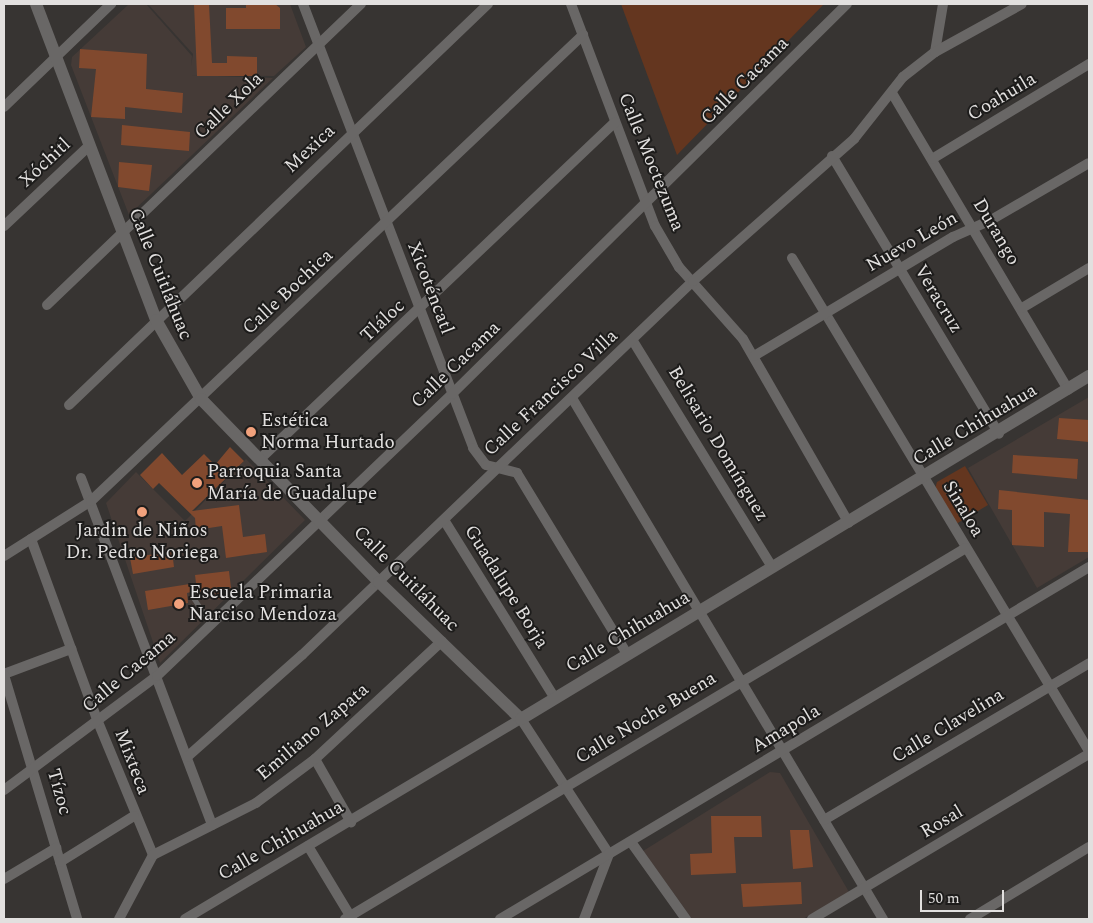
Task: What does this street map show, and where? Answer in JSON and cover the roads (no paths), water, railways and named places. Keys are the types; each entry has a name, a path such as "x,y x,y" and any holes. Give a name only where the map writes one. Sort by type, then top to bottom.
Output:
{"street":[{"name":"Calle Cuitláhuac","path":"36,4 156,320 200,399 321,520 379,582 521,719 568,786 609,854"},
{"path":"4,107 111,4"},
{"name":"Xicoténcatl","path":"303,4 472,448 486,465 496,466 516,473 627,654"},
{"name":"Calle Xola","path":"47,306 361,4"},
{"name":"Mexica","path":"68,405 488,4"},
{"name":"Calle Moctezuma","path":"571,4 645,205 679,267 694,281 754,356 849,523"},
{"name":"Calle Cacama","path":"4,790 34,770 157,676 452,394 847,4"},
{"path":"935,52 943,4"},
{"name":"Calle Francisco Villa","path":"187,757 379,582 444,520 496,466 572,398 694,281 832,156 854,139 903,77 935,52 1022,4"},
{"name":"Calle Bochica","path":"4,556 91,502 583,35"},
{"name":"Coahuila","path":"932,159 1089,64"},
{"name":"Durango","path":"892,93 1022,308 1068,390"},
{"name":"Tláloc","path":"260,459 419,311 614,122"},
{"name":"Xóchitl","path":"4,226 89,146"},
{"name":"Veracruz","path":"832,156 998,434"},
{"name":"Nuevo León","path":"754,356 828,314 900,269 1089,163"},
{"name":"Sinaloa","path":"792,258 828,314 1089,753"},
{"path":"1022,308 1089,268"},
{"name":"Belisario Domínguez","path":"633,341 772,568"},
{"name":"Calle Chihuahua","path":"185,919 351,822 627,654 998,434 1089,376"},
{"path":"572,398 780,754 824,820 883,919"},
{"path":"81,478 212,825"},
{"name":"Guadalupe Borja","path":"444,520 555,698"},
{"name":"Mixteca","path":"31,539 134,816 153,855"},
{"name":"Calle Noche Buena","path":"350,918 739,682 966,548"},
{"name":"Amapola","path":"500,919 780,754 1006,614 1089,567"},
{"name":"Emiliano Zapata","path":"153,855 256,803 314,759 442,641"},
{"path":"4,674 71,649"},
{"name":"Calle Clavelina","path":"824,820 1089,663"},
{"name":"Tízoc","path":"4,674 34,770 74,918"},
{"name":"Rosal","path":"812,919 864,890 1089,753"},
{"path":"314,759 351,822"},
{"path":"60,862 134,816"},
{"path":"631,842 686,919"},
{"path":"308,846 350,918"},
{"path":"970,919 1089,847"},
{"path":"4,879 56,848"},
{"path":"584,919 609,854"},
{"path":"119,919 153,855"}],"lane":[{"path":"192,596 212,624"}],"place":[{"name":"Estética Norma Hurtado","path":"251,432"},
{"name":"Parroquia Santa María de Guadalupe","path":"197,483"},
{"name":"Jardin de Niños Dr. Pedro Noriega","path":"142,512"},
{"name":"Escuela Primaria Narciso Mendoza","path":"179,604"}]}
